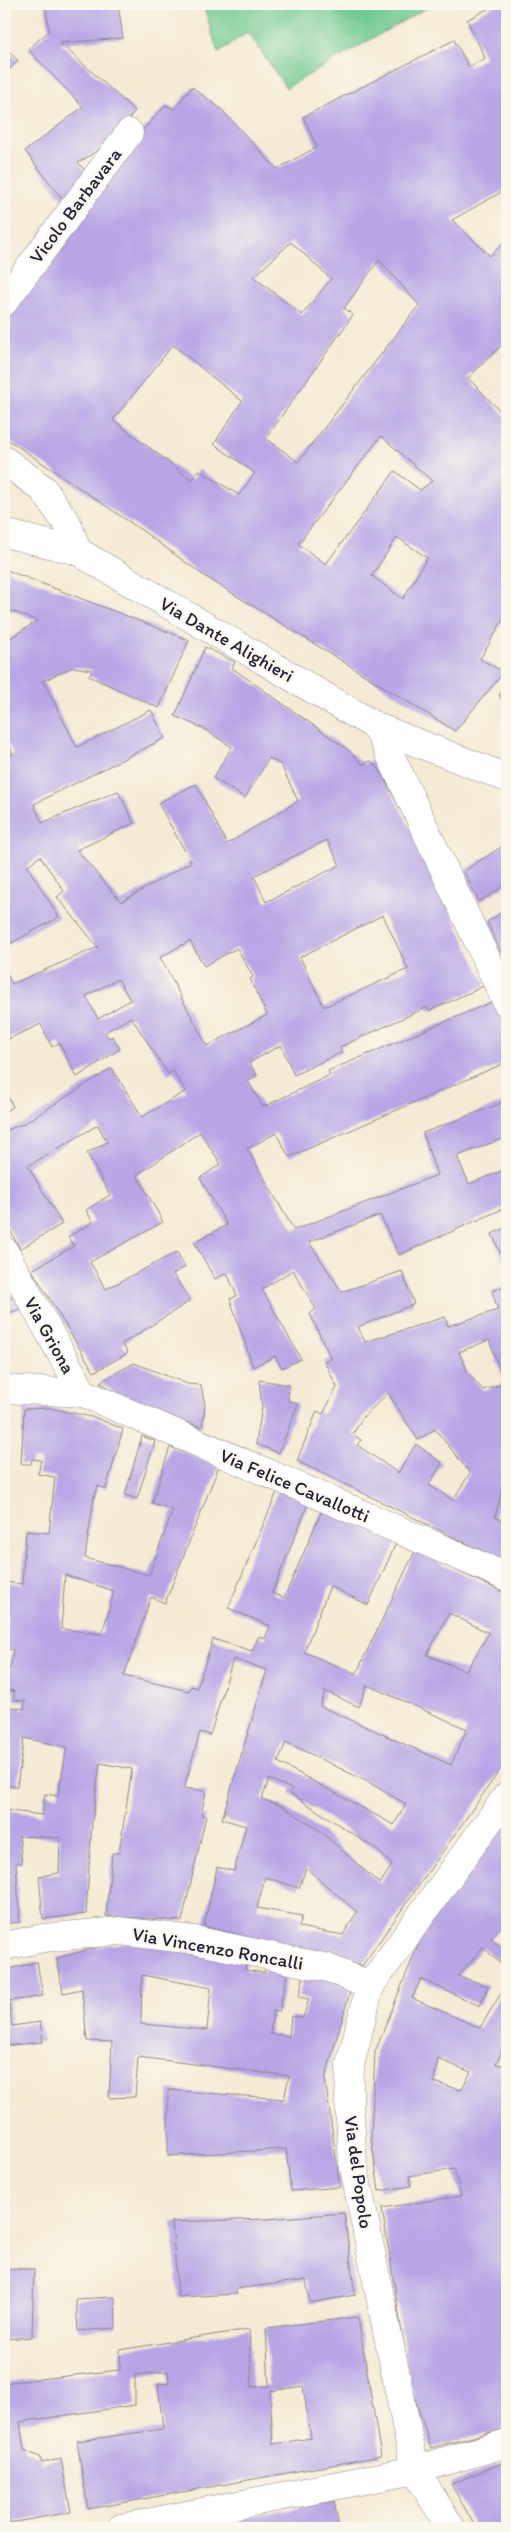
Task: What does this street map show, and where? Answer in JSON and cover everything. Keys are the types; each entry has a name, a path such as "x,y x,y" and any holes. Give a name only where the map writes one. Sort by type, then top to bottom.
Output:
{"street":[{"name":"Vicolo Barbavara","path":"4,302 130,133"},
{"path":"4,460 43,489 68,525 77,550"},
{"name":"Via Dante Alighieri","path":"4,533 77,550 377,727 507,778"},
{"path":"377,727 507,1003"},
{"name":"Via Griona","path":"4,1251 83,1393"},
{"path":"4,1389 83,1393"},
{"name":"Via Felice Cavallotti","path":"83,1393 507,1577"},
{"name":"Via del Popolo","path":"415,2470 353,2163 349,2102 350,2065 370,1986 507,1796"},
{"name":"Via Vincenzo Roncalli","path":"4,1946 43,1938 119,1931 194,1940 328,1968 370,1986"},
{"path":"121,2528 415,2470 507,2443"},
{"path":"415,2470 451,2528"}],"green space":[{"path":"203,4 433,4 286,88 248,32 218,53"}],"building":[{"path":"45,4 118,4 123,38 60,43 135,111 109,143 78,163 91,176 68,206 25,151 83,107 28,49 49,31"},
{"path":"497,4 507,4 507,189 452,220 490,256 507,240 507,340 468,378 507,418 507,613 480,659 504,672 455,731 203,575 140,529 4,437 4,318 44,260 143,130 166,105 174,109 192,87 221,109 277,169 317,147 303,117 454,40 469,67 485,58 467,20","holes":["291,242 331,279 302,315 254,277","379,260 419,305 298,462 266,438 353,315 344,308","173,345 242,401 214,444 255,473 239,495 199,470 192,480 113,420","381,436 432,481 420,490 395,471 326,564 298,544","397,537 427,558 403,599 372,576"]},
{"path":"4,46 18,61 4,74"},
{"path":"4,569 189,640 159,708 89,676 92,670 73,667 43,681 77,747 151,710 165,738 34,804 42,823 118,791 134,823 77,850 121,902 191,862 158,803 196,784 227,844 298,801 281,765 269,758 245,798 213,778 232,747 204,729 175,716 205,647 235,662 232,668 347,749 363,764 371,761 381,772 486,985 429,1011 427,1007 340,1047 342,1052 294,1075 281,1045 249,1063 257,1075 248,1081 263,1107 330,1075 328,1071 494,1001 507,1030 507,1062 289,1157 276,1133 247,1149 294,1230 437,1175 423,1133 507,1101 507,1137 457,1156 469,1184 507,1169 507,1207 399,1255 380,1215 309,1242 342,1292 402,1271 414,1304 358,1327 365,1342 445,1317 448,1326 498,1310 492,1291 507,1285 507,1425 505,1425 507,1490 502,1491 495,1517 507,1523 507,1563 297,1461 317,1411 323,1414 337,1387 324,1361 331,1359 310,1314 316,1309 293,1270 262,1289 301,1359 282,1368 275,1356 253,1367 230,1299 237,1296 227,1273 215,1279 194,1242 227,1225 200,1178 221,1164 200,1132 137,1175 163,1222 90,1262 106,1289 177,1252 185,1267 173,1274 190,1301 122,1344 128,1353 94,1372 32,1270 74,1246 68,1237 93,1222 86,1210 110,1195 87,1153 107,1142 98,1125 28,1166 62,1224 20,1249 4,1219 4,1131 25,1123 112,1068 142,1117 186,1091 173,1071 168,1074 131,1017 105,1032 108,1038 112,1036 120,1049 77,1077 59,1043 52,1047 41,1024 4,1041 4,976 7,974 12,984 98,947 57,897 64,891 40,856 27,866 59,917 4,947 4,917 7,916 4,909 4,759 13,754 4,734 4,642 37,621 4,608","holes":["327,840 340,865 266,902 254,876","383,915 408,969 324,1007 300,957","190,941 204,966 237,948 253,977 250,979 267,1015 207,1046 160,957","118,979 130,1000 98,1019 86,996","489,1340 505,1383 483,1390 468,1373 459,1352","388,1393 418,1440 435,1429 470,1473 453,1500 429,1485 442,1463 416,1444 398,1473 357,1445 361,1440 353,1434 363,1417"]},
{"path":"507,687 507,703 499,695"},
{"path":"507,843 507,884 479,902 464,871"},
{"path":"507,909 507,965 487,922"},
{"path":"4,1087 13,1107 4,1112"},
{"path":"507,1227 507,1269 492,1234"},
{"path":"18,1293 25,1307 4,1315 4,1301"},
{"path":"134,1363 188,1384 201,1385 205,1406 202,1427 136,1407 100,1382"},
{"path":"259,1380 289,1385 288,1400 298,1404 279,1453 256,1444 262,1407"},
{"path":"50,1408 96,1418 123,1429 106,1489 98,1486 94,1497 85,1558 149,1575 173,1510 152,1503 170,1447 219,1466 165,1603 151,1597 124,1676 189,1691 191,1686 197,1688 213,1639 252,1651 259,1636 265,1639 270,1626 228,1608 278,1490 309,1502 272,1593 284,1598 323,1508 396,1543 368,1605 330,1586 304,1652 356,1674 415,1551 507,1594 507,1760 362,1966 204,1926 217,1867 234,1871 246,1826 222,1819 267,1670 233,1659 210,1735 200,1732 184,1788 206,1791 201,1815 206,1816 182,1921 106,1916 112,1853 119,1853 132,1769 100,1763 92,1822 86,1914 43,1919 39,1876 59,1873 60,1838 19,1836 22,1863 16,1863 20,1922 4,1924 4,1810 42,1815 45,1794 58,1796 67,1747 24,1738 17,1786 4,1786 4,1706 24,1709 25,1701 14,1700 14,1691 4,1690 4,1668 10,1669 13,1650 5,1649 8,1615 4,1614 4,1582 22,1584 26,1531 49,1533 55,1477 38,1474 41,1460 32,1459 31,1464 21,1464 24,1409","holes":["65,1575 114,1591 102,1634 61,1629","449,1613 489,1633 466,1671 427,1655","367,1685 467,1729 451,1765 320,1706 325,1691 359,1707","286,1742 366,1781 406,1804 394,1825 278,1762","269,1779 292,1789 290,1793 376,1849 392,1865 380,1884 318,1829 282,1806 262,1799","306,1868 357,1912 343,1935 299,1927 302,1916 257,1908 265,1877 299,1888"]},
{"path":"4,1411 9,1411 5,1459 4,1459"},
{"path":"142,1436 155,1441 137,1499 125,1495"},
{"path":"507,1813 507,1929 503,1925 491,1938 507,1953 507,1963 504,1967 483,1947 458,1976 488,1986 480,2006 421,1979 412,1998 480,2028 507,1983 507,2041 496,2064 507,2066 507,2428 431,2448 410,2383 382,2208 461,2196 454,2169 409,2176 411,2186 379,2191 371,2137 375,2052 422,1935","holes":["438,2059 471,2072 461,2090 434,2082"]},
{"path":"135,1941 247,1957 245,1970 264,1973 268,1961 289,1966 279,2012 273,2011 270,2034 289,2036 291,2016 303,2018 309,1999 299,1997 305,1970 352,1985 325,2078 340,2187 291,2191 286,2149 168,2156 168,2090 284,2099 289,2076 138,2057 135,2097 109,2098 112,2042 87,2041 82,1989 63,1993 57,1958 107,1945","holes":["142,1975 211,1988 207,2030 141,2024"]},
{"path":"37,1962 43,1996 9,2001 12,2026 40,2022 43,2042 4,2046 4,1970"},
{"path":"344,2213 355,2295 310,2303 306,2280 235,2289 237,2294 178,2297 172,2222 266,2219"},
{"path":"4,2269 34,2269 32,2337 4,2339"},
{"path":"115,2297 116,2328 78,2331 76,2299"},
{"path":"358,2317 381,2456 88,2509 77,2441 163,2429 158,2384 169,2383 168,2371 135,2375 135,2405 20,2422 24,2450 40,2457 42,2463 61,2459 71,2512 4,2524 4,2383 120,2370 120,2350 249,2329 252,2387 269,2386 266,2328","holes":["303,2386 311,2438 273,2444 270,2391"]},
{"path":"507,2461 507,2528 476,2528 451,2484"},
{"path":"334,2501 339,2528 188,2528 188,2527"}]}
